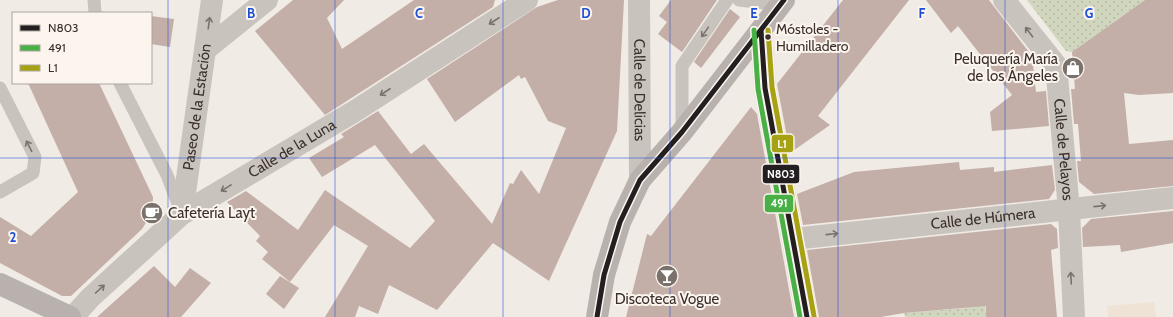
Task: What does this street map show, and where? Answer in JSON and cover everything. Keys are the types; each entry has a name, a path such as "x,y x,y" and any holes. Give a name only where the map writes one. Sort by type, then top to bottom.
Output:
{"main road":[{"path":"597,317 604,275 620,222 640,180 682,132 782,3"},
{"path":"0,284 72,317"}],"street":[{"name":"Paseo de la Estación","path":"182,214 212,0"},
{"path":"205,50 266,0"},
{"name":"Calle de la Luna","path":"72,317 90,298 182,214 355,111 527,0"},
{"name":"Calle de Delicias","path":"639,0 640,180"},
{"name":"Calle de Pelayos","path":"1004,0 1056,65 1069,210 1074,317"},
{"path":"761,30 765,88 807,317"},
{"name":"Calle de Húmera","path":"793,239 1173,198"}],"lane":[{"path":"94,0 95,12"},
{"path":"682,132 682,66 727,0"},
{"path":"738,0 782,3"},
{"path":"121,84 167,175 182,214"},
{"path":"0,88 35,157 33,173 0,192"}],"green space":[{"path":"1027,0 1145,0 1072,52 1066,51"},
{"path":"985,300 986,317 905,317 904,313 967,308"}],"shaded area":[{"path":"1154,302 1156,317 1108,317 1107,306"}],"building":[{"path":"293,0 344,0 327,18 342,49 414,0 495,0 493,7 325,115 255,31"},
{"path":"558,0 624,0 617,131 549,281 493,243 437,310 389,285 378,314 359,306 355,317 325,317 368,246 334,225 290,282 262,259 268,252 256,241 260,236 227,202 246,191 298,230 325,190 410,248 435,221 375,145 322,177 309,158 344,137 341,134 378,111 411,154 424,144 492,224 510,183 513,184 521,170 539,194 566,128 548,121 525,77 521,79 519,75 455,122 427,79 537,7"},
{"path":"671,0 717,0 682,52 658,34 667,22 659,16"},
{"path":"843,0 909,0 818,116 830,125 790,153 777,84"},
{"path":"926,0 989,0 1032,56 1036,92 1046,91 1049,126 992,131 990,112 1012,95 958,26 951,33"},
{"path":"1145,0 1173,0 1173,93 1139,95 1124,93 1129,144 1173,140 1173,186 1094,194 1079,182 1077,161 1081,161 1078,124 1074,124 1071,89 1075,89 1072,52"},
{"path":"730,9 740,17 701,68 694,62"},
{"path":"152,16 174,19 170,47 152,44"},
{"path":"28,84 99,84 153,197 152,213 142,229 71,296 62,296 0,263 0,217 31,236 78,192"},
{"path":"751,107 757,114 794,317 626,317 647,234 651,236"},
{"path":"959,162 960,170 994,167 994,172 1052,165 1055,190 1049,199 803,225 797,194 854,172"},
{"path":"1173,211 1173,243 1121,252 1120,245 1083,247 1082,228 1091,219"},
{"path":"1051,224 1057,229 1058,248 1051,250 1057,317 986,317 986,306 904,313 881,317 819,317 807,250"},
{"path":"154,266 175,287 190,268 211,283 181,317 97,317"},
{"path":"280,276 299,288 284,309 266,294"}],"transit line":[{"name":"N803","path":"597,317 604,275 620,222 640,180 682,132 784,0"},
{"name":"491","path":"754,30 758,89 800,317"},
{"name":"N803","path":"761,30 765,88 807,317"},
{"name":"L1","path":"768,30 772,87 814,316"}],"place":[{"name":"Móstoles - Humilladero","path":"768,37"},
{"name":"Peluquería María de los Ángeles","path":"1073,68"},
{"name":"Cafetería Layt","path":"152,213"},
{"name":"Discoteca Vogue","path":"667,276"}]}
